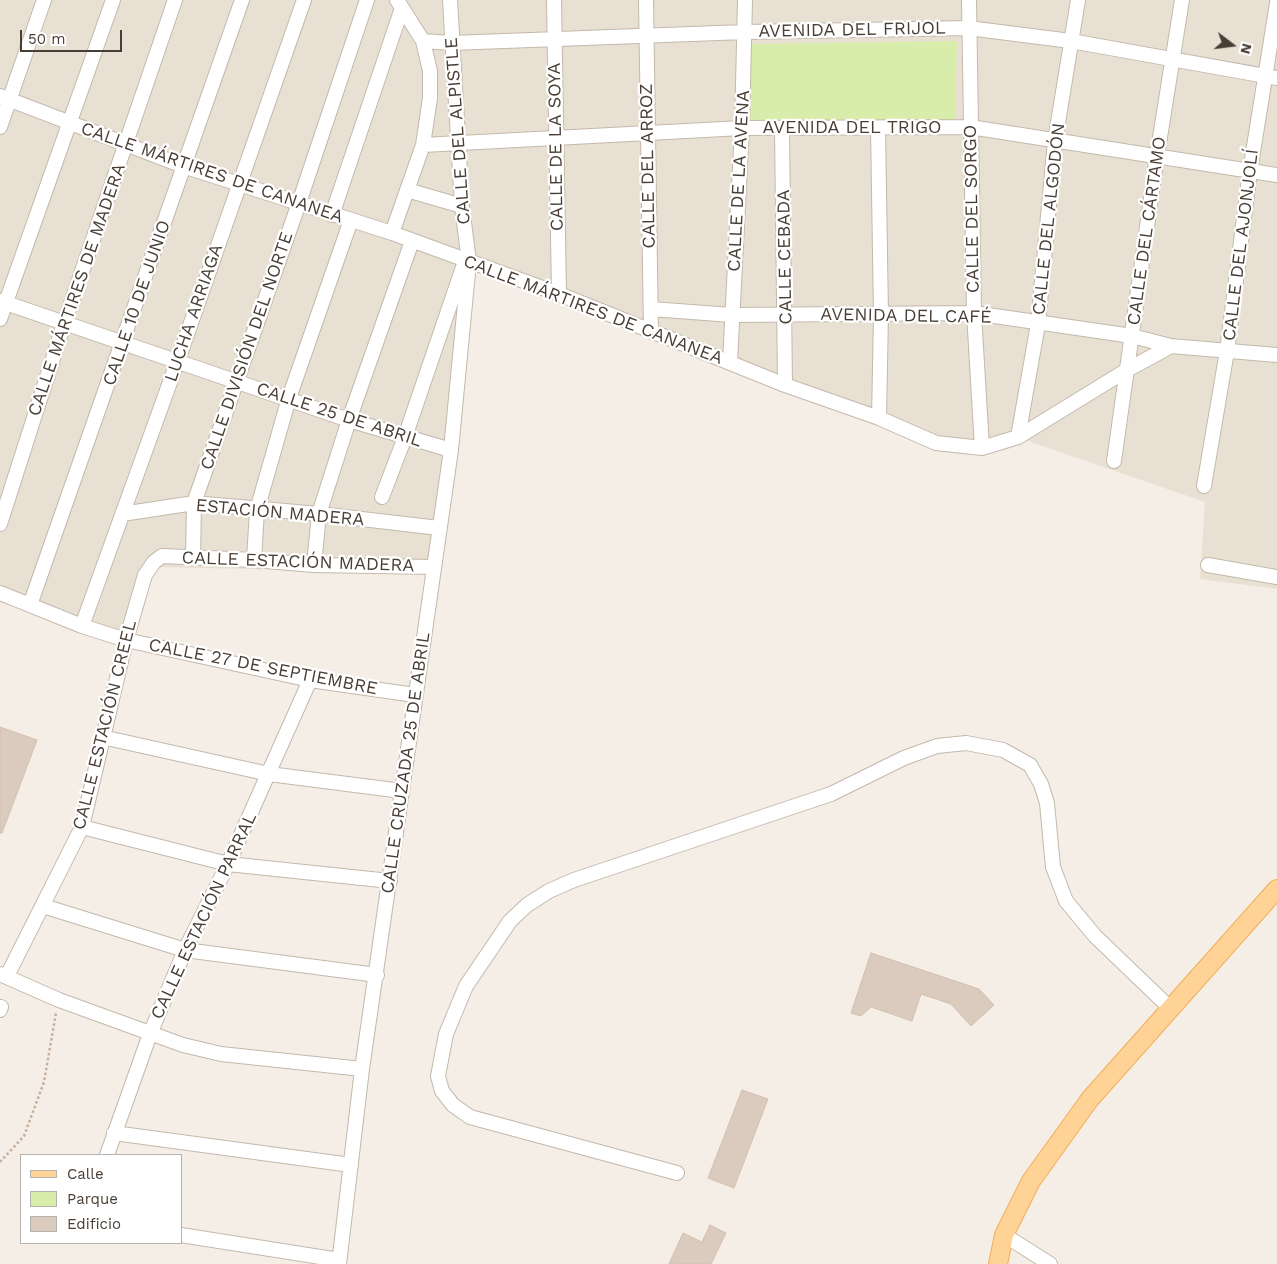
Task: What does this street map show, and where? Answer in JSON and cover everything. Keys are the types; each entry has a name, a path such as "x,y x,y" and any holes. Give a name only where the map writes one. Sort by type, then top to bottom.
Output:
{"main road":[{"path":"998,1264 1004,1235 1031,1181 1084,1107 1170,1008 1277,890"}],"street":[{"path":"0,127 5,98 44,0"},
{"path":"0,319 3,302 70,124 113,0"},
{"name":"CALLE MÁRTIRES DE MADERA","path":"0,524 64,324 175,0"},
{"name":"CALLE 10 DE JUNIO","path":"30,605 124,342 183,166 242,0"},
{"name":"LUCHA ARRIAGA","path":"82,626 178,360 238,184 304,0"},
{"name":"CALLE DIVISIÓN DEL NORTE","path":"193,558 194,503 299,203 367,0"},
{"name":"CALLE DEL ALPISTLE","path":"450,0 467,262"},
{"name":"CALLE DE LA SOYA","path":"554,0 559,294"},
{"name":"CALLE DEL ARROZ","path":"646,0 651,332"},
{"name":"CALLE DE LA AVENA","path":"730,362 742,128 745,0"},
{"name":"CALLE DEL SORGO","path":"969,0 974,313 982,448"},
{"name":"CALLE DEL ALGODÓN","path":"1018,437 1038,324 1055,141 1078,0"},
{"name":"CALLE DEL CÁRTAMO","path":"1114,462 1157,156 1182,0"},
{"name":"CALLE DEL AJONJOLÍ","path":"1204,486 1227,351 1250,171 1271,77 1277,3"},
{"path":"392,233 423,145 430,98 430,72 423,41 400,4"},
{"path":"332,215 400,4"},
{"name":"AVENIDA DEL FRIJOL","path":"423,41 452,43 745,32 968,28 1071,41 1271,77"},
{"name":"CALLE MÁRTIRES DE CANANEA","path":"5,98 183,166 392,233 467,262 559,294 785,385 880,418 936,443 982,448 1018,437 1171,346"},
{"name":"AVENIDA DEL TRIGO","path":"423,145 742,128 970,127 1277,175"},
{"path":"878,128 882,315 880,418"},
{"name":"CALLE CEBADA","path":"782,129 786,314 785,385"},
{"path":"407,190 462,206"},
{"path":"254,560 256,510 289,398 351,220"},
{"path":"314,565 320,514 349,420 412,241"},
{"path":"382,497 467,262"},
{"name":"CALLE CRUZADA 25 DE ABRIL","path":"339,1262 362,1069 451,450 467,262"},
{"name":"CALLE 25 DE ABRIL","path":"3,302 64,324 178,360 349,420 451,450"},
{"name":"AVENIDA DEL CAFÉ","path":"652,309 732,315 974,313 1038,324 1132,336 1171,346 1277,355"},
{"name":"ESTACIÓN MADERA","path":"122,514 194,503 256,510 320,514 439,528"},
{"name":"CALLE ESTACIÓN MADERA","path":"162,556 314,565 433,567"},
{"name":"CALLE ESTACIÓN CREEL","path":"3,975 43,906 82,827 126,640 145,575 154,562 162,556"},
{"path":"1208,565 1277,576"},
{"name":"CALLE 27 DE SEPTIEMBRE","path":"0,593 82,626 126,640 310,680 415,695"},
{"name":"CALLE ESTACIÓN PARRAL","path":"107,1154 150,1034 185,950 228,864 310,680"},
{"path":"102,737 269,774 402,791"},
{"path":"677,1173 470,1116 453,1105 442,1091 438,1076 446,1034 466,986 510,921 527,904 548,891 574,880 831,794 904,758 937,746 966,743 1003,750 1030,765 1041,784 1047,803 1053,867 1066,901 1096,936 1170,1008"},
{"path":"82,827 228,864 390,881"},
{"path":"43,906 185,950 377,975"},
{"path":"3,975 59,1000 183,1045 222,1054 362,1069"},
{"path":"114,1133 351,1165"},
{"path":"182,1235 339,1262"},
{"path":"1004,1235 1050,1264"}],"path":[{"path":"0,1162 24,1136 44,1082 59,1000"}],"shaded area":[{"path":"0,0 1277,0 1277,589 1200,579 1205,502 1022,439 998,450 972,455 938,448 470,267 430,573 155,567 122,644 0,602"}],"green space":[{"path":"957,41 955,120 749,122 749,44"}],"building":[{"path":"0,727 37,740 2,833 0,833"},
{"path":"871,953 979,989 994,1005 971,1026 951,1004 921,994 912,1021 871,1007 861,1016 851,1013"},
{"path":"742,1090 768,1099 734,1188 708,1178"},
{"path":"710,1225 726,1233 711,1264 669,1264 683,1233 702,1242"}]}
